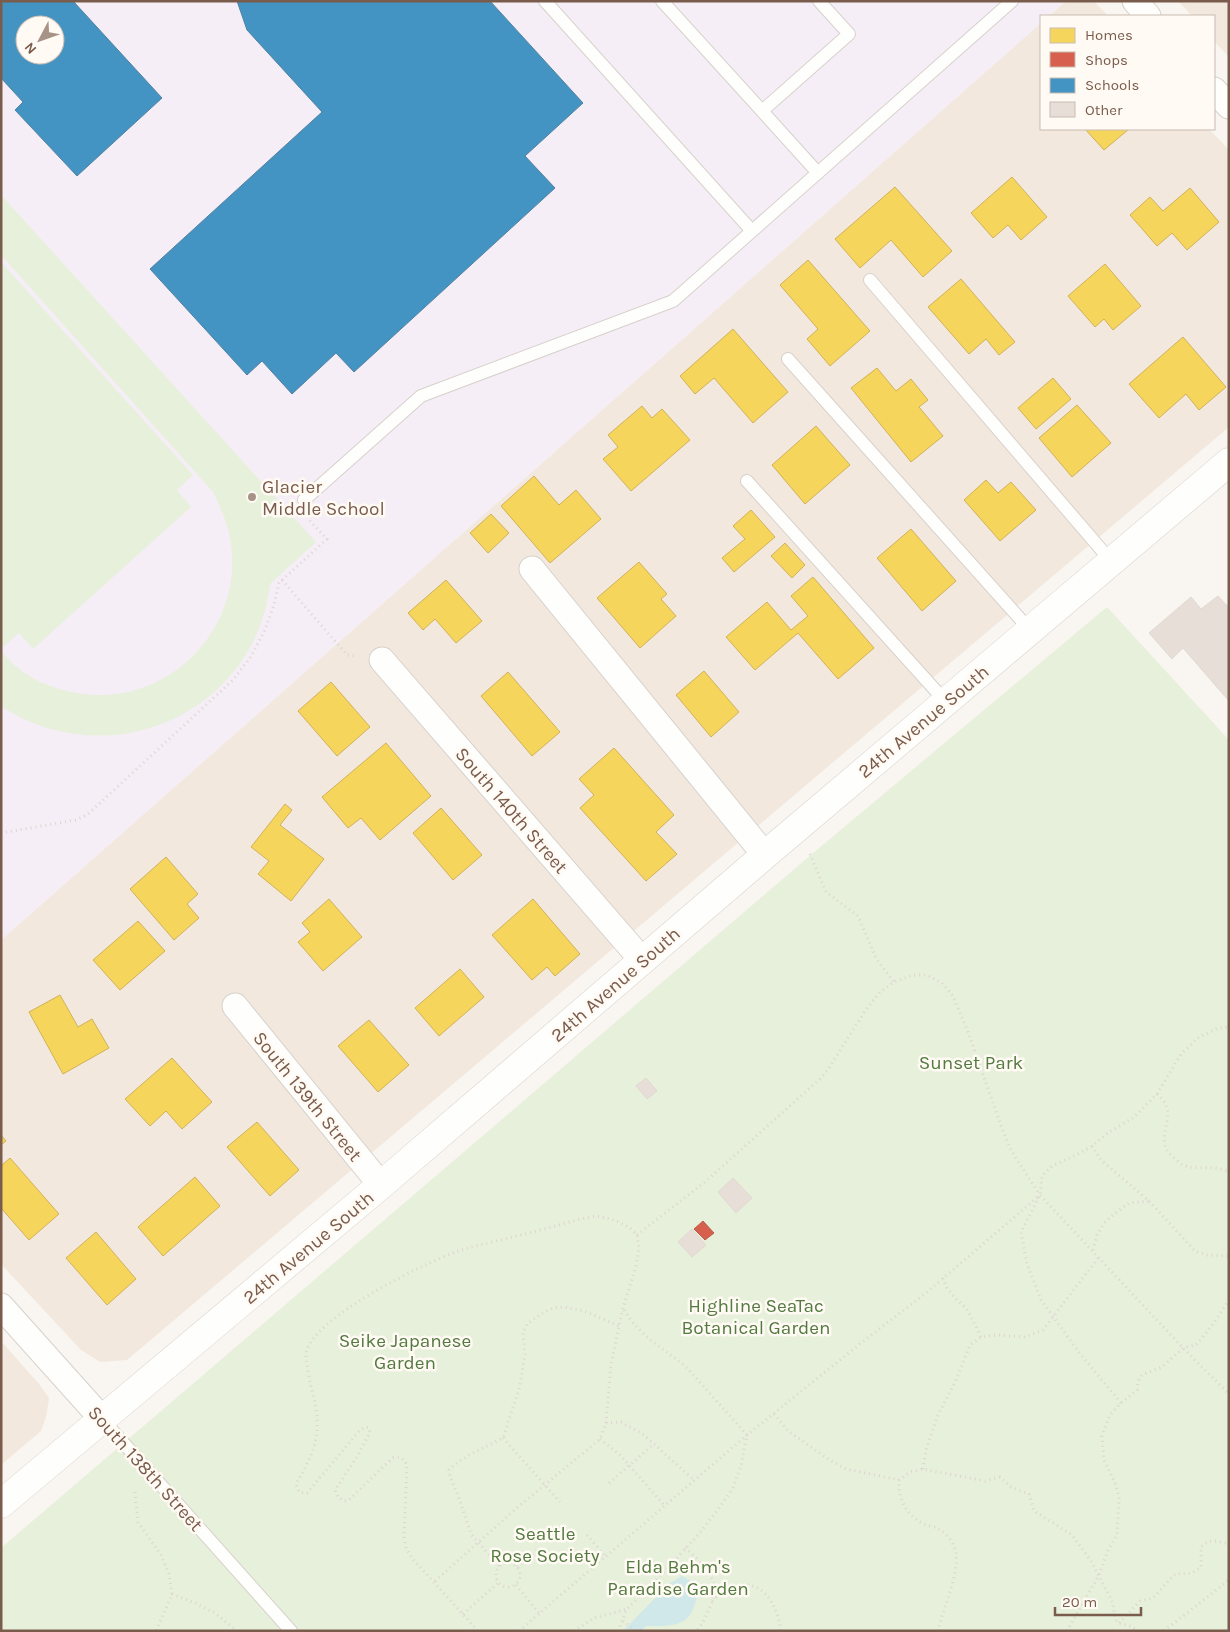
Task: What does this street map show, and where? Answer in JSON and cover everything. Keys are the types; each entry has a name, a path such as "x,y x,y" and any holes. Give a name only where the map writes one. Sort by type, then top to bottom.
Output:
{"street":[{"path":"1135,1 1147,15"},
{"path":"1215,91 1229,106"},
{"name":"24th Avenue South","path":"1,1504 104,1420 381,1185 800,825 1229,462"},
{"path":"532,569 765,855"},
{"name":"South 140th Street","path":"382,660 642,960"},
{"name":"South 139th Street","path":"235,1006 381,1185"},
{"name":"South 138th Street","path":"1,1306 104,1420"}],"lane":[{"path":"545,1 752,231"},
{"path":"662,1 818,173"},
{"path":"762,111 849,34 819,1"},
{"path":"304,500 421,396 673,301 1008,2"},
{"path":"870,280 1112,561"},
{"path":"788,359 1030,630"},
{"path":"747,481 946,702"},
{"name":"South 138th Street","path":"104,1420 291,1631"}],"path":[{"path":"1,833 76,820 87,815 233,680 250,658 264,632 274,605 279,583 327,539 296,506 304,500"},
{"path":"282,580 347,654"},
{"path":"800,825 826,892 858,916 877,960 894,982"},
{"path":"636,1235 704,1182 821,1078 880,992 894,982 914,975 927,976 942,983 953,996 990,1091 1004,1134 1012,1152 1040,1195 1183,1348 1229,1394"},
{"path":"1121,1403 1081,1355 1040,1300 1028,1264 1021,1232 1040,1195 1042,1176 1052,1166 1092,1146 1109,1132 1134,1118 1157,1094 1173,1064 1181,1054 1198,1038 1218,1028 1229,1027"},
{"path":"1157,1094 1164,1100 1167,1107 1168,1118 1164,1145 1167,1151 1184,1166 1229,1170"},
{"path":"1092,1146 1101,1160 1149,1201 1195,1251 1207,1255 1229,1256"},
{"path":"519,1631 747,1435 943,1278 1040,1195"},
{"path":"1093,1251 1097,1235 1104,1223 1129,1204 1149,1201"},
{"path":"435,1582 545,1485 600,1440 606,1423 611,1364 639,1248 636,1235 630,1228 621,1223 597,1216 460,1251 436,1260 374,1292 335,1318 315,1337 306,1354 318,1433 315,1448 296,1484 299,1492 307,1493 359,1431 369,1428 370,1432 358,1457 335,1490 338,1497 344,1501 349,1500 386,1463 393,1458 399,1457 404,1460 407,1465 404,1536 406,1548 412,1558 478,1631"},
{"path":"923,1469 926,1450 937,1417 956,1380 970,1345 981,1337 996,1335 1025,1337 1043,1330 1099,1257"},
{"path":"943,1278 947,1288 967,1309 981,1337"},
{"path":"1066,1631 1098,1575 1108,1550 1117,1535 1119,1498 1104,1460 1102,1436 1110,1415 1137,1390 1138,1382 1142,1375 1162,1367 1183,1348 1196,1345 1229,1300"},
{"path":"499,1566 471,1534 449,1470 454,1464 469,1455 504,1438 520,1386 525,1354 522,1333 527,1324 553,1308 564,1307 584,1311 620,1326"},
{"path":"623,1308 632,1322 649,1338 685,1366 747,1435"},
{"path":"774,1414 788,1431 846,1469 899,1480 910,1472 923,1469 985,1480 1000,1477 1012,1487 1029,1494 1034,1511 1072,1536 1091,1561 1113,1603 1116,1619 1119,1623 1133,1627 1136,1631"},
{"path":"606,1423 621,1422 644,1435 694,1480"},
{"path":"618,1631 627,1609 717,1511 732,1488 741,1466 747,1435"},
{"path":"504,1438 560,1502"},
{"path":"600,1440 620,1455 664,1505"},
{"path":"609,1484 654,1444"},
{"path":"899,1480 899,1492 906,1509 923,1524 940,1529 949,1538 956,1551 956,1563 951,1587 938,1631"},
{"path":"135,1492 138,1522 161,1555 169,1574 172,1594 156,1631"},
{"path":"587,1535 605,1556"},
{"path":"1119,1623 1140,1601 1153,1598 1176,1574 1192,1573 1201,1567 1201,1547 1206,1542 1218,1540 1229,1544"},
{"path":"685,1548 695,1557 714,1584 712,1601 700,1628 696,1631"},
{"path":"517,1567 538,1549"},
{"path":"508,1563 517,1567 520,1576 516,1585 507,1588 498,1584 495,1574 499,1566 508,1563"},
{"path":"1164,1631 1229,1580"},
{"path":"463,1614 498,1584"},
{"path":"712,1601 730,1588 744,1584 754,1585 764,1593 777,1613 781,1631"},
{"path":"516,1585 540,1613"},
{"path":"172,1594 215,1613 237,1631"},
{"path":"574,1631 594,1618 627,1609"},
{"path":"623,1621 636,1631"},
{"path":"1169,1627 1173,1631"}],"shaded area":[{"name":"Glacier Middle School","path":"1,1 1066,1 1050,15 1040,15 1040,24 1,940"},
{"path":"1066,1 1094,1 1107,15 1050,15"},
{"path":"1178,1 1229,1 1229,57 1215,42 1215,15 1191,15"},
{"path":"1040,24 1040,130 1210,130 1229,150 1229,427 127,1360 100,1362 81,1350 1,1264 1,940"},
{"path":"1,1341 49,1398 46,1417 41,1431 1,1465"}],"green space":[{"path":"1,195 316,542 270,584 259,629 237,668 207,698 170,720 129,733 86,735 43,726 1,706 1,650 13,664 29,676 50,686 71,692 105,695 137,689 166,677 191,657 211,633 225,604 232,572 229,532 213,492 1,255"},
{"path":"1,262 193,475 177,490 191,507 33,649 19,633 3,647 1,645"},
{"name":"Sunset Park","path":"1107,607 1229,740 1229,1631 1,1631 1,1548 812,854"}],"water":[{"path":"682,1576 691,1581 698,1591 692,1612 687,1618 682,1622 667,1626 646,1626 641,1631 623,1631 669,1584"}],"building: Homes":[{"path":"1086,130 1128,130 1104,150"},
{"path":"1012,177 1047,217 1021,240 1008,225 993,238 971,213"},
{"path":"895,187 952,251 923,277 891,240 860,268 835,239"},
{"path":"1190,188 1219,222 1187,250 1172,233 1157,246 1130,215 1150,197 1163,211"},
{"path":"808,260 870,331 830,366 807,339 818,329 780,285"},
{"path":"1105,264 1141,306 1113,330 1104,319 1095,327 1068,296"},
{"path":"961,279 1015,342 999,355 986,339 969,354 928,307"},
{"path":"733,329 788,392 753,423 714,378 695,394 680,376"},
{"path":"1183,337 1226,387 1199,410 1186,394 1159,418 1129,384"},
{"path":"877,368 896,391 911,379 928,400 919,407 943,436 911,462 851,388"},
{"path":"1053,378 1071,399 1036,429 1018,408"},
{"path":"1077,405 1111,443 1072,477 1039,438"},
{"path":"642,406 652,418 662,409 690,440 631,491 603,459 618,447 608,435"},
{"path":"816,426 850,465 805,504 772,465"},
{"path":"534,476 559,505 576,490 601,519 550,563 501,506"},
{"path":"986,480 998,493 1011,482 1036,510 1000,541 964,500"},
{"path":"751,510 775,537 734,572 722,558 745,539 733,526"},
{"path":"491,514 509,533 488,553 470,533"},
{"path":"911,529 956,581 922,611 877,558"},
{"path":"785,543 805,565 792,578 771,556"},
{"path":"639,562 667,594 661,599 676,616 640,648 597,598"},
{"path":"813,577 874,648 838,679 798,633 755,670 726,637 767,602 791,630 808,616 791,596"},
{"path":"446,580 482,621 456,643 435,619 423,630 408,613"},
{"path":"704,671 739,712 711,737 676,695"},
{"path":"508,672 560,732 532,756 481,696"},
{"path":"331,682 370,727 337,756 298,711"},
{"path":"386,743 431,796 380,840 361,818 348,828 322,797"},
{"path":"614,748 674,815 656,832 677,854 646,881 580,808 594,795 579,779"},
{"path":"285,804 292,810 280,825 324,859 291,901 258,874 269,861 251,847"},
{"path":"441,808 482,855 453,880 413,833"},
{"path":"166,857 198,894 187,904 199,918 174,940 130,889"},
{"path":"329,899 362,937 323,971 298,942 310,932 302,923"},
{"path":"533,899 580,954 555,976 547,967 532,980 492,935"},
{"path":"138,921 165,951 120,990 93,960"},
{"path":"460,969 484,997 439,1036 415,1008"},
{"path":"60,995 78,1027 92,1019 109,1048 63,1074 29,1012"},
{"path":"369,1020 409,1065 378,1092 338,1046"},
{"path":"172,1058 212,1102 182,1129 166,1111 150,1126 125,1099"},
{"path":"257,1122 299,1170 270,1196 227,1147"},
{"path":"1,1135 6,1141 1,1145"},
{"path":"10,1158 59,1214 29,1240 1,1208 1,1166"},
{"path":"195,1177 220,1206 163,1256 138,1227"},
{"path":"96,1232 136,1279 107,1305 66,1258"}],"building: Shops":[{"path":"703,1221 714,1233 705,1240 694,1229"}],"building: Schools":[{"path":"1,1 73,1 162,98 77,176 15,110 23,102 1,78"},
{"path":"237,1 490,1 583,103 525,156 555,188 354,372 336,353 292,394 262,361 247,375 150,269 322,112 247,30"}],"building: Other":[{"path":"1218,596 1229,608 1229,701 1183,648 1172,659 1149,633 1191,597 1201,609"},
{"path":"646,1078 657,1091 647,1099 636,1086"},
{"path":"733,1178 752,1198 736,1213 718,1192"},
{"path":"692,1229 706,1245 692,1257 678,1242"}],"place":[{"name":"Glacier Middle School","path":"252,497"}],"park label":[{"name":"Highline SeaTac Botanical Garden","path":"756,1316"},
{"name":"Seike Japanese Garden","path":"405,1351"},
{"name":"Seattle Rose Society","path":"545,1544"},
{"name":"Elda Behm's Paradise Garden","path":"678,1577"}]}
